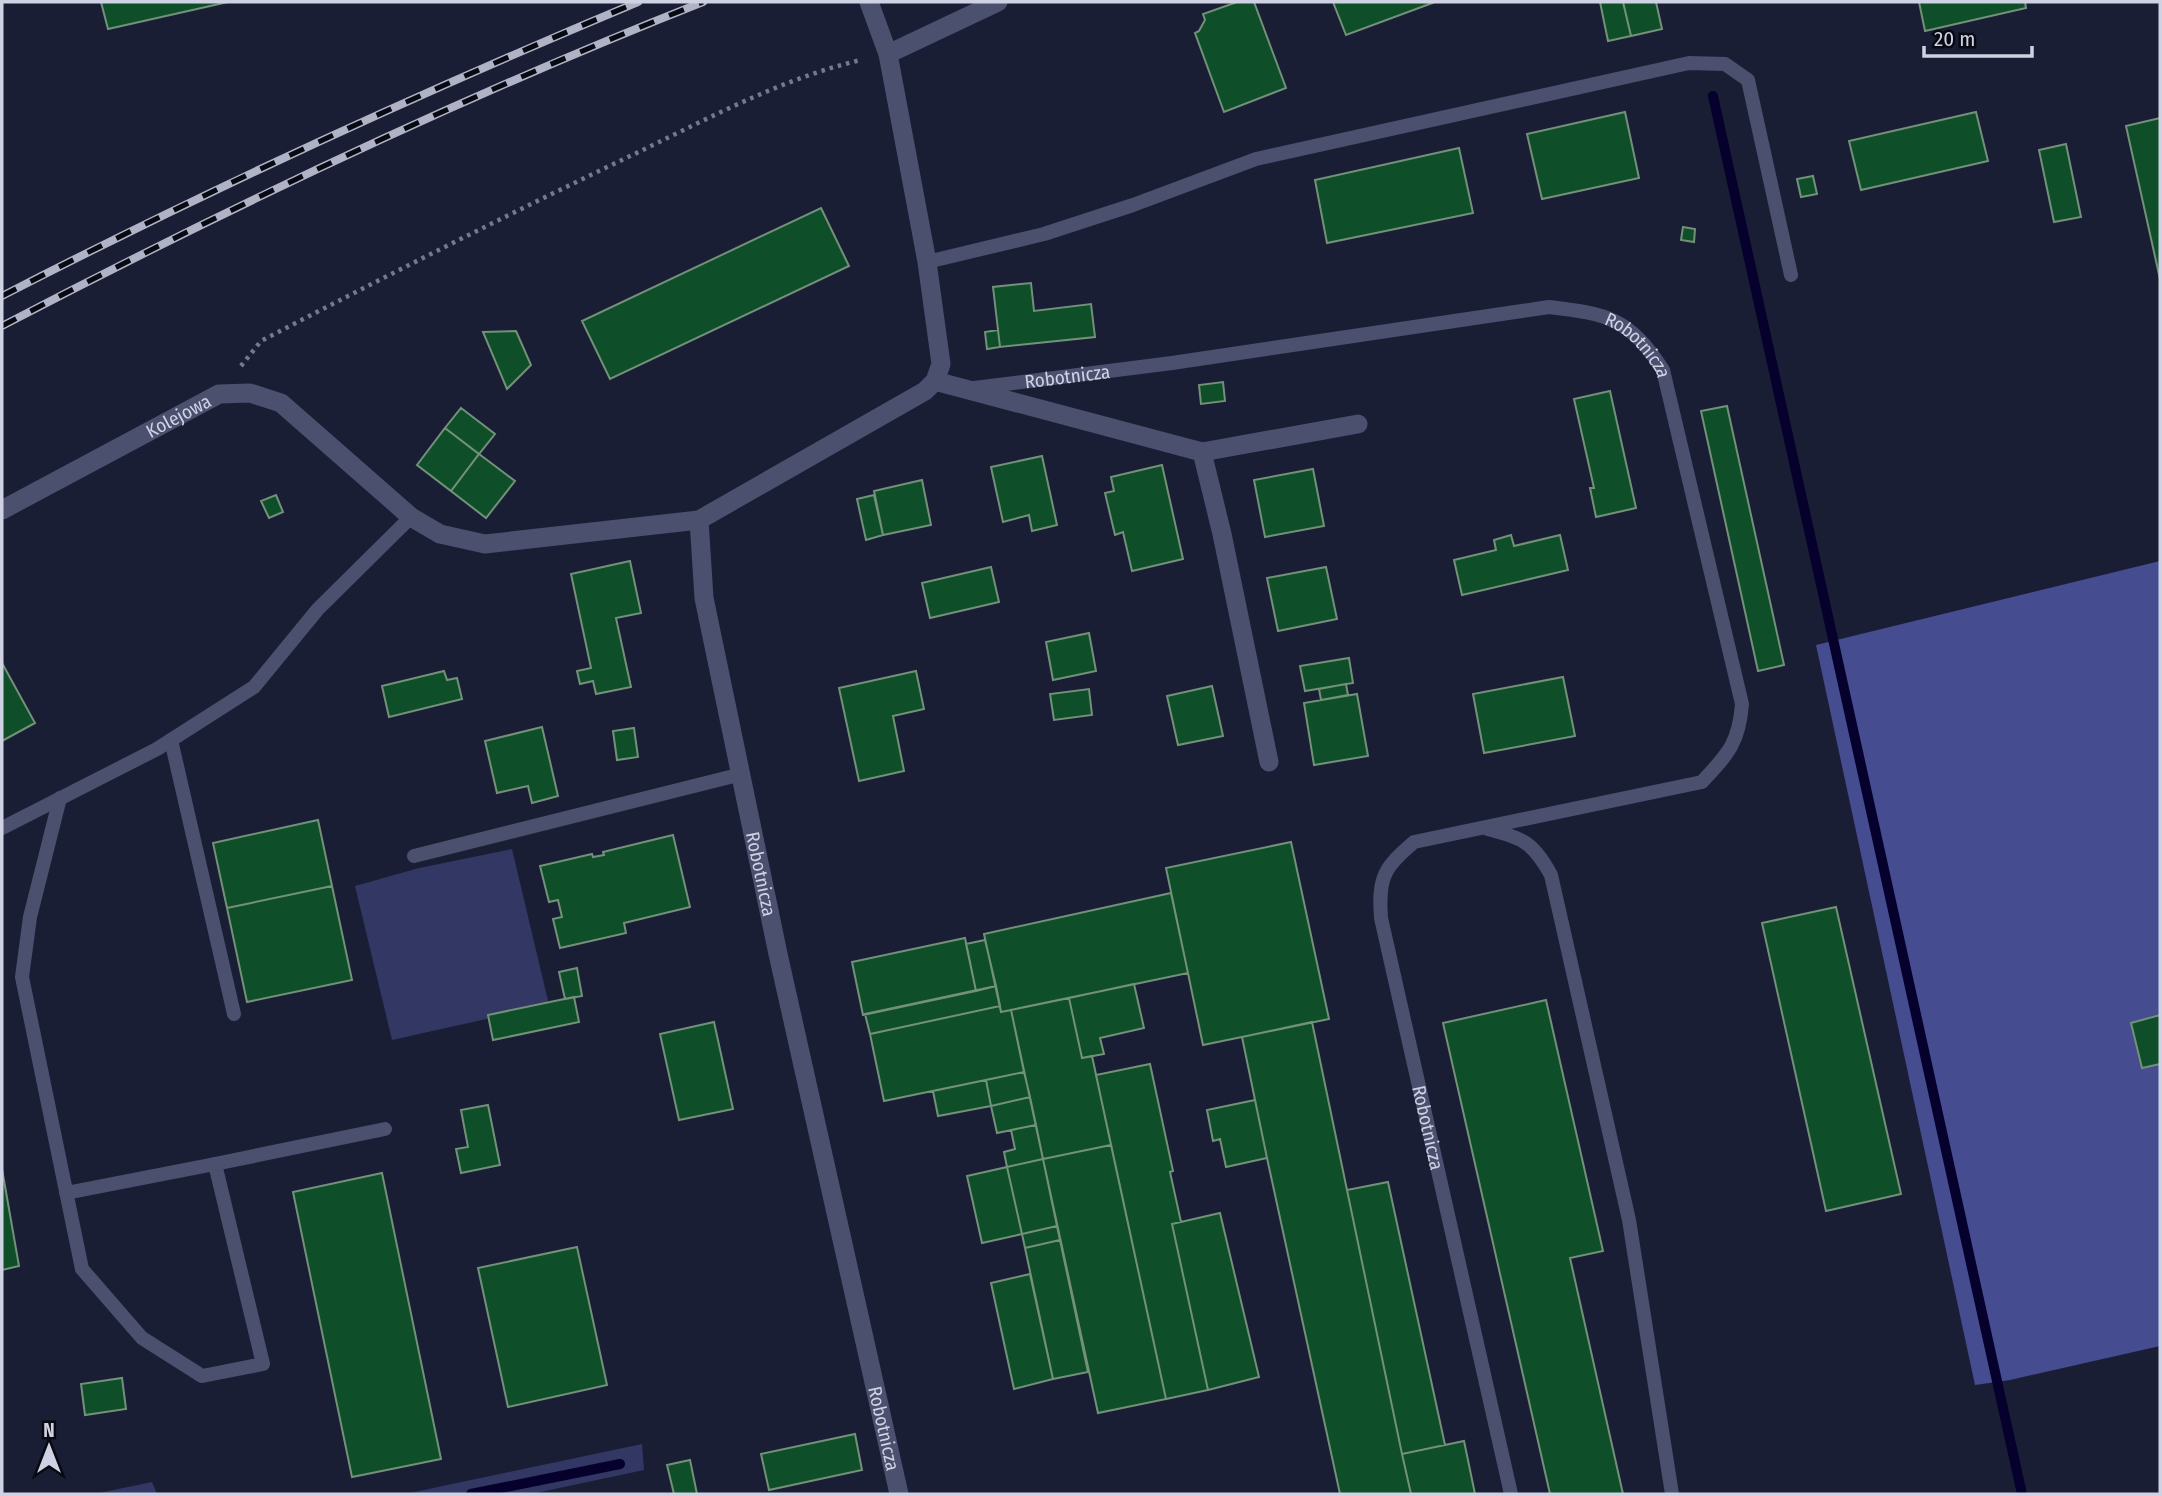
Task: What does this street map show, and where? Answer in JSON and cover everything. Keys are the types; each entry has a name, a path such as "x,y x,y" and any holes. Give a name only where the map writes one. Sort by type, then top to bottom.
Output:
{"street":[{"path":"699,520 925,391 934,381 941,364 927,262 888,54 869,2"},
{"path":"888,54 998,2"},
{"name":"Robotnicza","path":"934,381 1202,452 1358,424"},
{"name":"Kolejowa","path":"2,510 219,394 250,393 281,403 411,517 440,534 485,544 699,520"},
{"path":"1202,452 1222,534 1269,762"},
{"name":"Robotnicza","path":"699,520 704,598 778,954 899,1494"}],"lane":[{"path":"927,262 1044,234 1133,205 1256,159 1689,63 1725,64 1748,80 1791,275"},
{"name":"Robotnicza","path":"964,388 1158,364 1549,307 1593,312 1626,326 1648,346 1663,370 1742,704 1741,728 1727,755 1702,782 1414,842 1391,862 1379,892 1381,918 1511,1494"},
{"path":"2,828 171,740 254,687 318,609 411,517"},
{"path":"171,740 234,1014"},
{"path":"414,856 742,774"},
{"path":"60,799 30,917 22,977 82,1269 142,1338 202,1377 263,1364 215,1164"},
{"name":"Robotnicza","path":"1483,828 1520,838 1539,854 1551,875 1629,1220 1672,1494"},
{"path":"66,1193 385,1129"}],"path":[{"path":"219,394 261,341 374,282 734,106 830,67 888,54"}],"shaded area":[{"path":"2160,561 2160,1346 2010,1380 1975,1385 1816,645"},
{"path":"512,849 549,1005 392,1040 355,886 419,868"},
{"path":"642,1444 644,1470 531,1494 405,1494"},
{"path":"152,1482 157,1494 94,1494"}],"building":[{"path":"101,2 228,2 108,29"},
{"path":"1237,2 1254,2 1286,88 1224,112 1195,33 1205,20 1203,14"},
{"path":"1333,2 1435,2 1346,35"},
{"path":"1600,2 1623,2 1631,36 1608,41"},
{"path":"1623,2 1656,2 1662,29 1631,36"},
{"path":"1919,2 2025,2 2026,8 1925,31"},
{"path":"1625,112 1639,178 1542,199 1527,134"},
{"path":"1976,112 1988,161 1861,190 1849,141"},
{"path":"2160,118 2160,279 2126,126"},
{"path":"2066,144 2081,217 2054,222 2039,150"},
{"path":"1459,148 1473,213 1327,243 1315,180"},
{"path":"1813,176 1817,194 1801,197 1797,179"},
{"path":"821,208 849,266 610,379 582,321"},
{"path":"1683,227 1695,229 1694,242 1681,240"},
{"path":"1031,283 1034,311 1091,304 1095,337 1000,347 993,287"},
{"path":"998,330 1000,347 987,349 985,332"},
{"path":"516,331 531,365 507,389 483,332"},
{"path":"1223,382 1225,401 1201,404 1199,385"},
{"path":"1610,391 1636,508 1596,517 1590,488 1594,488 1574,399"},
{"path":"1727,406 1784,665 1758,671 1701,411"},
{"path":"461,408 495,434 479,454 445,428"},
{"path":"445,428 479,454 451,491 417,465"},
{"path":"479,454 515,481 486,518 451,491"},
{"path":"1042,456 1057,525 1032,531 1029,515 1003,522 991,467"},
{"path":"1162,465 1183,559 1132,571 1123,532 1115,535 1105,493 1114,491 1111,477"},
{"path":"1313,469 1324,526 1265,537 1254,480"},
{"path":"922,480 931,525 883,535 874,491"},
{"path":"276,495 283,512 269,518 261,501"},
{"path":"874,495 883,535 866,540 857,499"},
{"path":"1511,535 1514,546 1560,535 1568,570 1462,595 1454,560 1496,550 1494,540"},
{"path":"630,561 641,613 616,618 631,687 596,694 593,681 580,684 577,671 591,668 571,574"},
{"path":"991,567 999,602 930,618 922,583"},
{"path":"1326,567 1337,619 1278,631 1267,578"},
{"path":"1089,633 1096,671 1053,680 1046,642"},
{"path":"1349,658 1353,683 1305,691 1300,666"},
{"path":"2,663 35,723 2,741"},
{"path":"444,671 447,680 457,678 462,699 389,717 382,686"},
{"path":"916,671 924,709 893,716 904,771 859,781 839,688"},
{"path":"1563,677 1575,736 1484,753 1473,694"},
{"path":"1346,684 1348,695 1321,700 1319,689"},
{"path":"1212,686 1223,736 1178,745 1167,696"},
{"path":"1089,689 1092,715 1054,720 1050,694"},
{"path":"1357,694 1368,756 1314,765 1304,703"},
{"path":"542,727 558,796 532,803 528,786 497,793 485,741"},
{"path":"634,728 638,757 617,760 613,731"},
{"path":"318,820 332,886 227,908 213,843"},
{"path":"673,835 690,907 624,923 626,933 560,948 553,919 562,917 558,900 549,902 540,866 592,854 593,857 604,855 603,852"},
{"path":"1291,842 1329,1019 1203,1045 1166,868"},
{"path":"332,886 352,980 247,1002 227,908"},
{"path":"1171,893 1188,973 1001,1012 984,934"},
{"path":"1836,907 1901,1194 1826,1211 1762,923"},
{"path":"965,938 976,991 863,1015 852,962"},
{"path":"985,940 996,986 976,991 966,944"},
{"path":"577,968 582,996 565,999 559,972"},
{"path":"1134,984 1144,1028 1100,1038 1104,1054 1082,1058 1069,998"},
{"path":"996,986 1000,1006 870,1034 865,1014"},
{"path":"574,997 579,1022 493,1040 488,1015"},
{"path":"1069,998 1082,1058 1092,1056 1111,1145 1043,1159 1011,1010"},
{"path":"1546,1000 1603,1251 1570,1258 1623,1494 1550,1494 1443,1023"},
{"path":"1000,1006 1001,1012 1011,1010 1024,1072 884,1101 870,1034"},
{"path":"2160,1015 2160,1064 2142,1068 2131,1023"},
{"path":"714,1022 733,1109 679,1120 660,1034"},
{"path":"1312,1022 1411,1494 1340,1494 1267,1158 1242,1037"},
{"path":"1150,1064 1181,1222 1172,1224 1208,1390 1166,1399 1096,1075"},
{"path":"1024,1072 1030,1097 991,1106 986,1080"},
{"path":"986,1080 991,1106 938,1116 933,1091"},
{"path":"1030,1097 1036,1125 997,1133 991,1106"},
{"path":"1255,1100 1267,1158 1226,1167 1220,1139 1213,1141 1207,1110"},
{"path":"488,1105 500,1165 461,1173 456,1149 468,1147 461,1110"},
{"path":"1036,1125 1043,1159 1007,1167 1004,1152 1015,1149 1011,1130"},
{"path":"1111,1145 1166,1399 1098,1413 1043,1159"},
{"path":"1043,1159 1057,1226 1022,1234 1007,1167"},
{"path":"1007,1167 1022,1234 982,1243 967,1176"},
{"path":"2,1169 19,1266 2,1270"},
{"path":"382,1173 441,1459 352,1477 293,1192"},
{"path":"1388,1182 1445,1445 1402,1454 1347,1190"},
{"path":"1220,1213 1259,1377 1208,1390 1172,1224"},
{"path":"1057,1226 1060,1240 1025,1248 1022,1234"},
{"path":"1060,1240 1088,1372 1053,1379 1025,1248"},
{"path":"577,1247 607,1385 508,1407 478,1268"},
{"path":"1030,1274 1053,1379 1014,1389 991,1283"},
{"path":"122,1378 126,1409 85,1415 81,1384"},
{"path":"855,1434 862,1470 769,1490 761,1454"},
{"path":"1464,1441 1475,1494 1411,1494 1402,1454"},
{"path":"690,1460 697,1494 674,1494 667,1465"}],"waterway":[{"path":"1713,96 2022,1494"},
{"path":"471,1494 620,1464"}],"railway":[{"path":"2,296 317,143 638,2"},
{"path":"2,326 174,238 436,114 703,2"}]}
